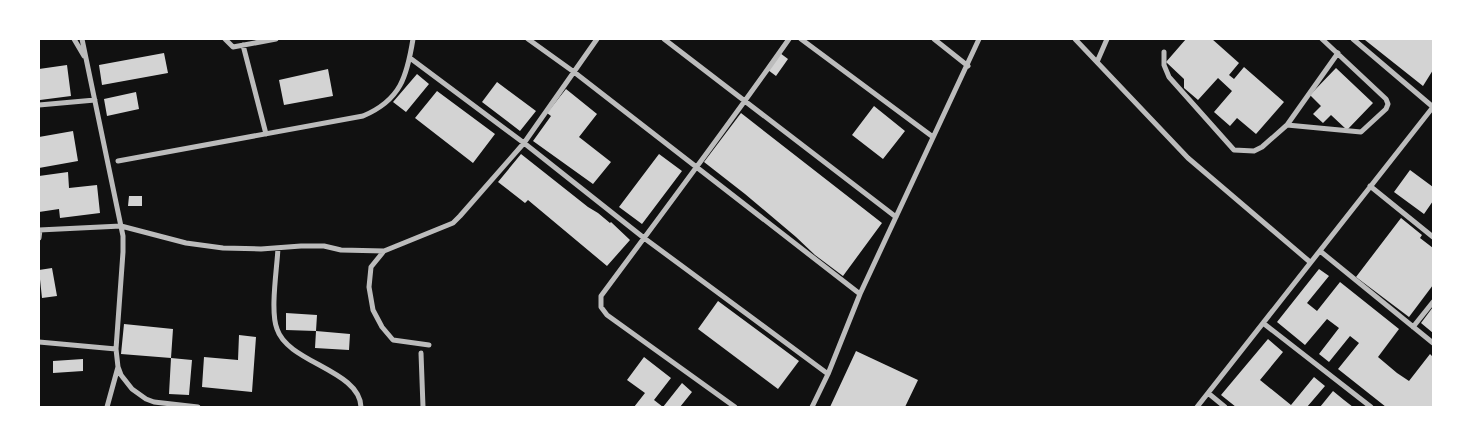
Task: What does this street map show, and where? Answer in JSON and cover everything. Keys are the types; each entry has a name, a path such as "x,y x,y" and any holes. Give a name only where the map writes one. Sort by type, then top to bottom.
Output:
{"street":[{"path":"74,39 86,60"},
{"path":"82,39 121,226 123,252 116,350 118,367 126,382 146,399 154,402 198,407"},
{"path":"225,39 233,47 276,39"},
{"path":"118,161 363,116 374,112 398,90 408,69 413,39"},
{"path":"528,39 574,72 695,168 860,294"},
{"path":"39,238 40,230 121,226 186,243 223,248 324,246 341,250 384,251 453,223 524,143 597,39"},
{"path":"664,39 896,217"},
{"path":"734,407 608,315 601,307 602,296 789,39"},
{"path":"801,39 933,137"},
{"path":"934,39 968,66"},
{"path":"812,407 828,374 860,294 979,39"},
{"path":"1075,39 1188,158 1310,262"},
{"path":"1097,62 1107,39"},
{"path":"1287,125 1361,132 1386,109 1388,104 1386,98 1322,39"},
{"path":"1197,407 1433,107 1353,39"},
{"path":"243,45 266,134"},
{"path":"1164,52 1164,65 1169,77 1234,150 1254,151 1287,125 1338,53"},
{"path":"410,58 524,143 644,238 828,374"},
{"path":"39,105 95,100"},
{"path":"1370,186 1433,237"},
{"path":"278,248 274,312 277,329 285,343 351,385 361,398 362,407"},
{"path":"1320,250 1433,343"},
{"path":"384,251 371,267 368,287 372,310 382,327 393,340 429,345"},
{"path":"1413,327 1433,302"},
{"path":"1262,323 1370,407"},
{"path":"39,342 116,350"},
{"path":"421,352 423,407"},
{"path":"107,407 118,367"},
{"path":"1208,393 1225,407"}],"building":[{"path":"1186,39 1212,39 1239,63 1229,75 1234,79 1244,67 1284,102 1256,134 1237,118 1230,126 1214,112 1232,91 1218,78 1198,100 1184,88 1184,79 1166,62"},
{"path":"1433,39 1433,70 1423,86 1365,40"},
{"path":"164,53 168,73 102,85 99,65"},
{"path":"780,53 788,59 776,76 768,70"},
{"path":"67,65 71,96 40,100 39,69"},
{"path":"1336,68 1373,103 1347,130 1331,115 1323,123 1313,114 1321,106 1310,95"},
{"path":"328,69 333,96 284,105 279,80"},
{"path":"417,74 429,84 406,112 393,102"},
{"path":"497,82 536,111 520,131 482,102"},
{"path":"566,89 597,114 579,137 611,162 593,184 533,141 551,116 547,113"},
{"path":"437,91 495,134 473,163 415,118"},
{"path":"136,92 139,109 107,116 104,99"},
{"path":"874,106 905,131 883,159 852,135"},
{"path":"741,113 882,223 843,276 815,255 745,194 704,162"},
{"path":"73,131 78,161 39,168 39,137"},
{"path":"521,154 588,207 611,222 630,240 607,266 528,200 525,203 498,182"},
{"path":"659,154 682,171 642,224 619,207"},
{"path":"1410,170 1433,187 1433,201 1424,214 1394,192"},
{"path":"68,172 69,188 97,185 100,213 60,218 59,209 39,212 39,176"},
{"path":"129,196 142,196 142,206 128,206"},
{"path":"1401,218 1422,235 1420,238 1433,248 1433,285 1409,317 1356,277"},
{"path":"52,268 57,296 42,298 39,270"},
{"path":"1319,269 1329,276 1307,303 1317,311 1340,282 1399,329 1378,357 1397,373 1409,381 1430,354 1433,357 1433,407 1386,407 1338,369 1359,343 1350,336 1329,362 1319,354 1339,328 1327,319 1305,345 1277,322"},
{"path":"718,301 799,361 778,389 698,329"},
{"path":"1433,307 1433,333 1421,323"},
{"path":"286,313 317,315 316,331 286,330"},
{"path":"124,324 173,329 171,358 121,354"},
{"path":"316,331 350,334 349,350 315,348"},
{"path":"239,335 256,337 252,392 202,387 204,357 238,360"},
{"path":"1268,339 1283,352 1260,380 1291,405 1314,377 1325,386 1307,407 1236,407 1221,395"},
{"path":"856,351 918,380 905,407 830,407"},
{"path":"644,357 671,378 654,400 663,407 634,407 645,393 627,380"},
{"path":"171,358 192,360 189,395 169,394"},
{"path":"83,359 83,371 53,373 53,361"},
{"path":"682,383 692,392 680,407 663,407"},
{"path":"1333,391 1344,400 1353,407 1320,407"}]}
